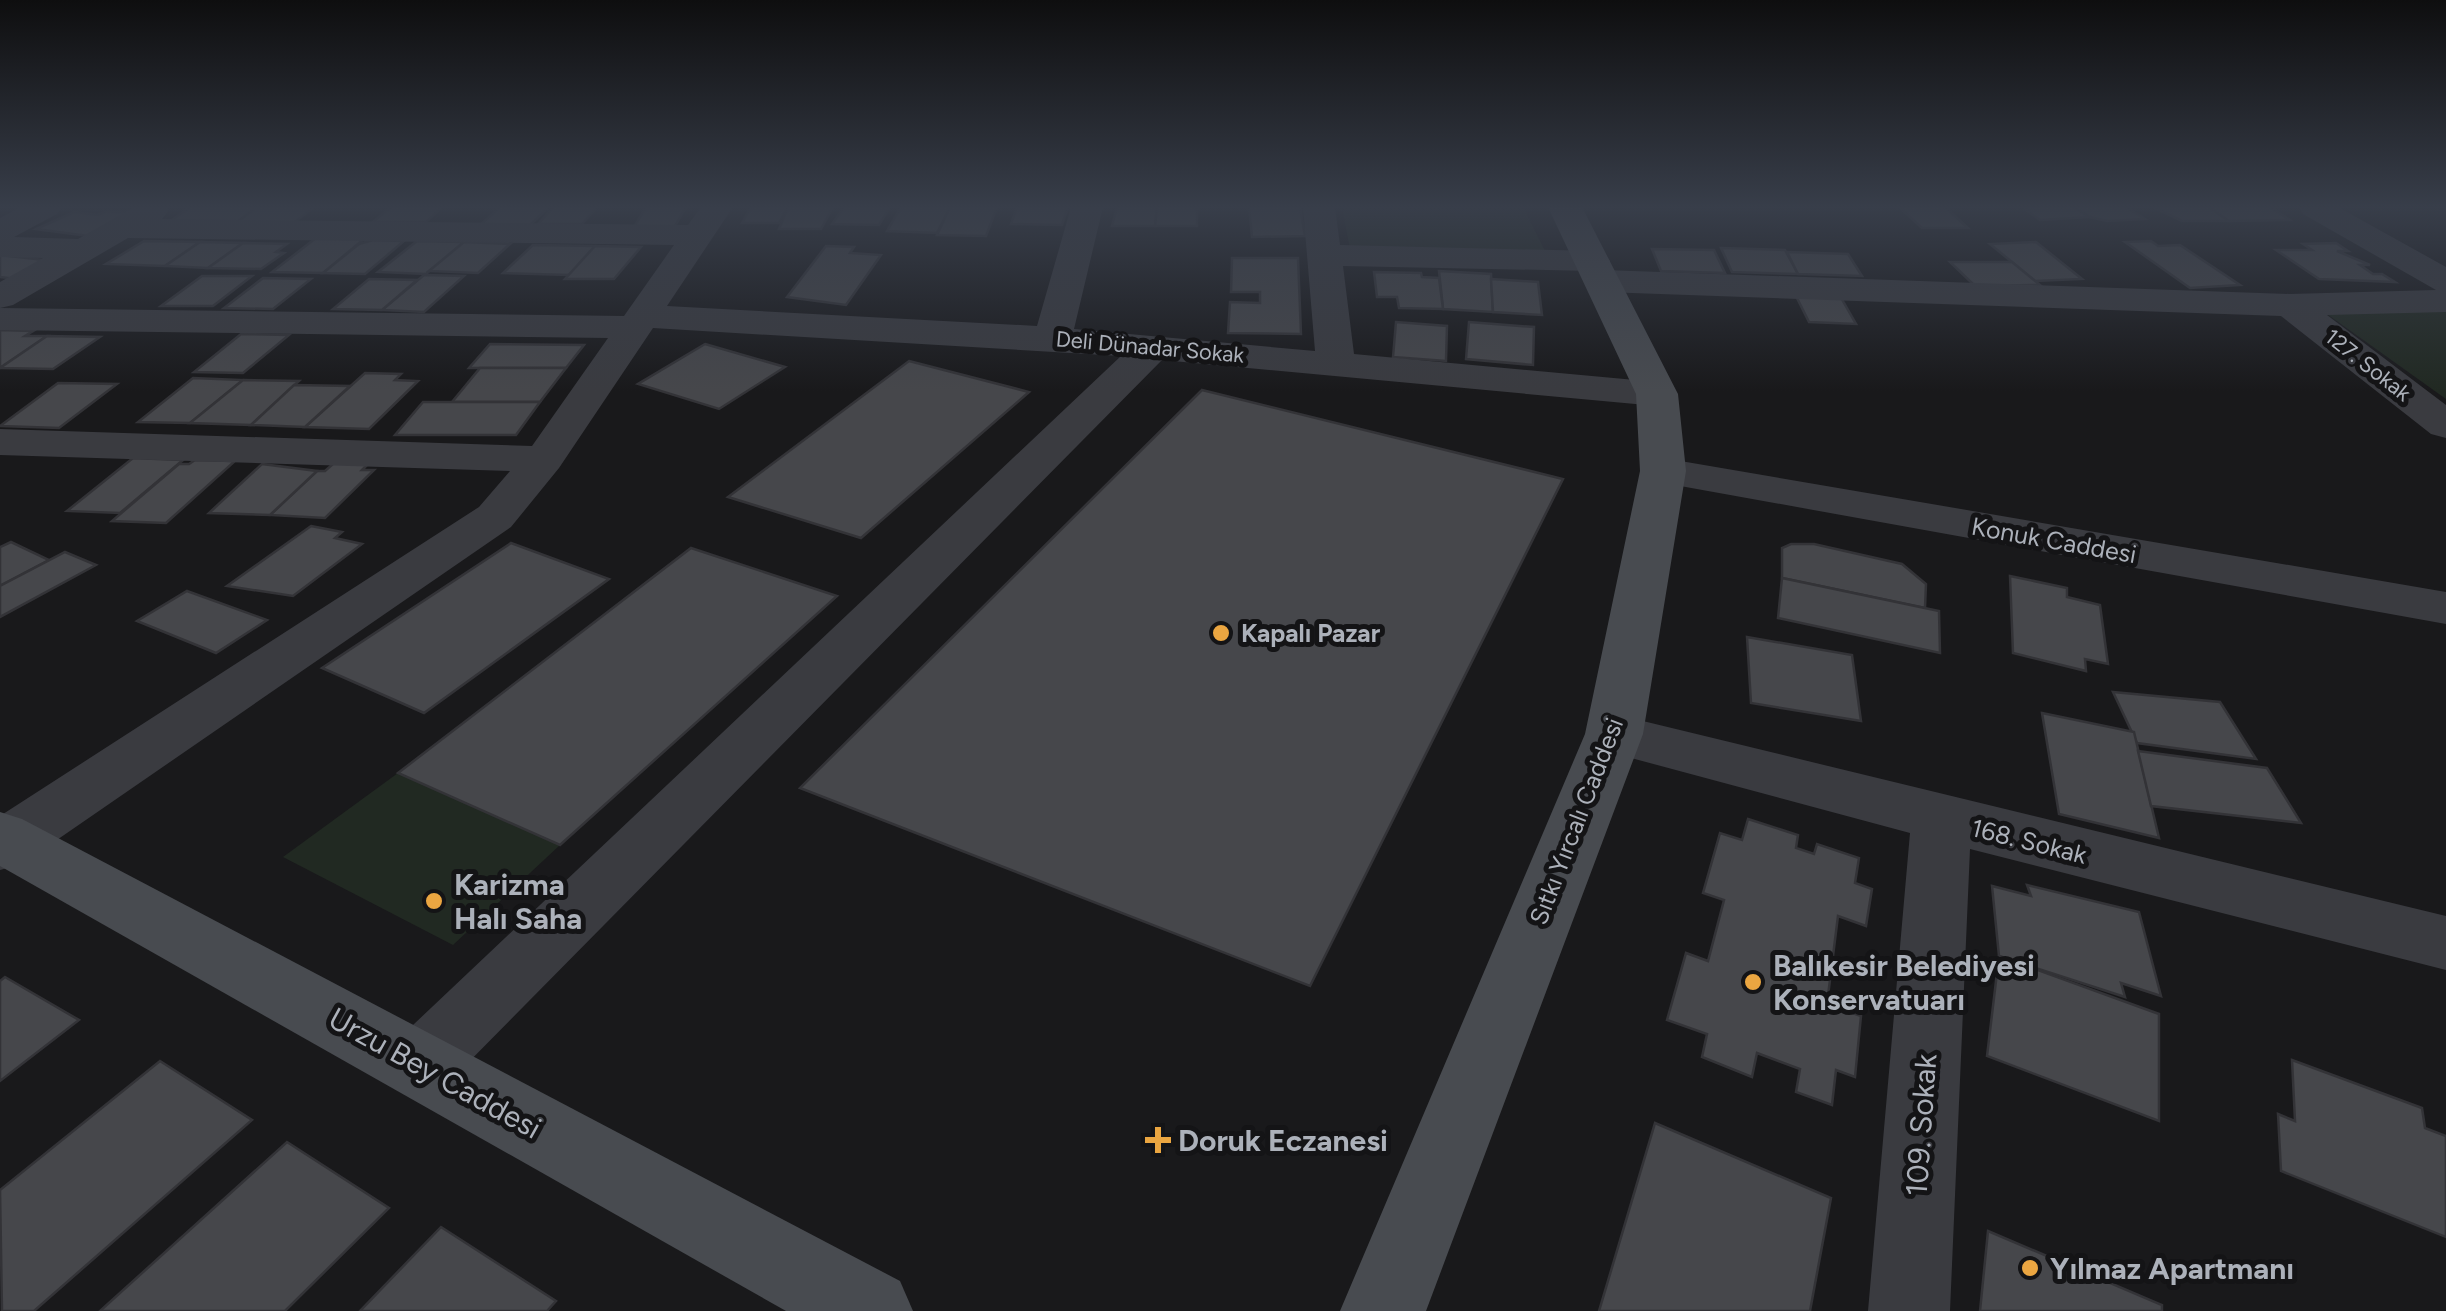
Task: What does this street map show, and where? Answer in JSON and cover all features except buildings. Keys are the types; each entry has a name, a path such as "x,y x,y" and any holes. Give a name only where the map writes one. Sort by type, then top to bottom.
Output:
{"main road":[{"name":"Sıtkı Yırcalı Caddesi","path":"1382,1311 1614,734 1663,471 1657,394 1597,268"},
{"name":"Urzu Bey Caddesi","path":"3,841 870,1311"}],"street":[{"path":"0,297 53,268"},
{"path":"3,841 496,517 544,458 674,268"},
{"path":"1053,338 1071,268"},
{"path":"1326,268 1336,366"},
{"path":"1553,268 2290,305 2446,300"},
{"path":"2422,268 2446,282"},
{"name":"127. Sokak","path":"2290,305 2446,425"},
{"name":"Deli Dünadar Sokak","path":"0,320 638,322 1053,338 1657,394"},
{"path":"420,1064 1154,346"},
{"path":"0,442 544,458"},
{"name":"Konuk Caddesi","path":"1663,471 2446,608"},
{"name":"168. Sokak","path":"1614,734 1940,819 2446,942"},
{"name":"109. Sokak","path":"1909,1311 1940,819"}],"shaded area":[{"path":"2446,310 2446,399 2327,314"},
{"name":"Karizma Halı Saha","path":"398,773 560,845 453,945 283,857"}],"place":[{"name":"Kapalı Pazar","path":"1221,633"},
{"name":"Karizma Halı Saha","path":"434,901"},
{"name":"Balıkesir Belediyesi Konservatuarı","path":"1753,982"},
{"name":"Doruk Eczanesi","path":"1158,1140"},
{"name":"Yılmaz Apartmanı","path":"2030,1268"}]}
